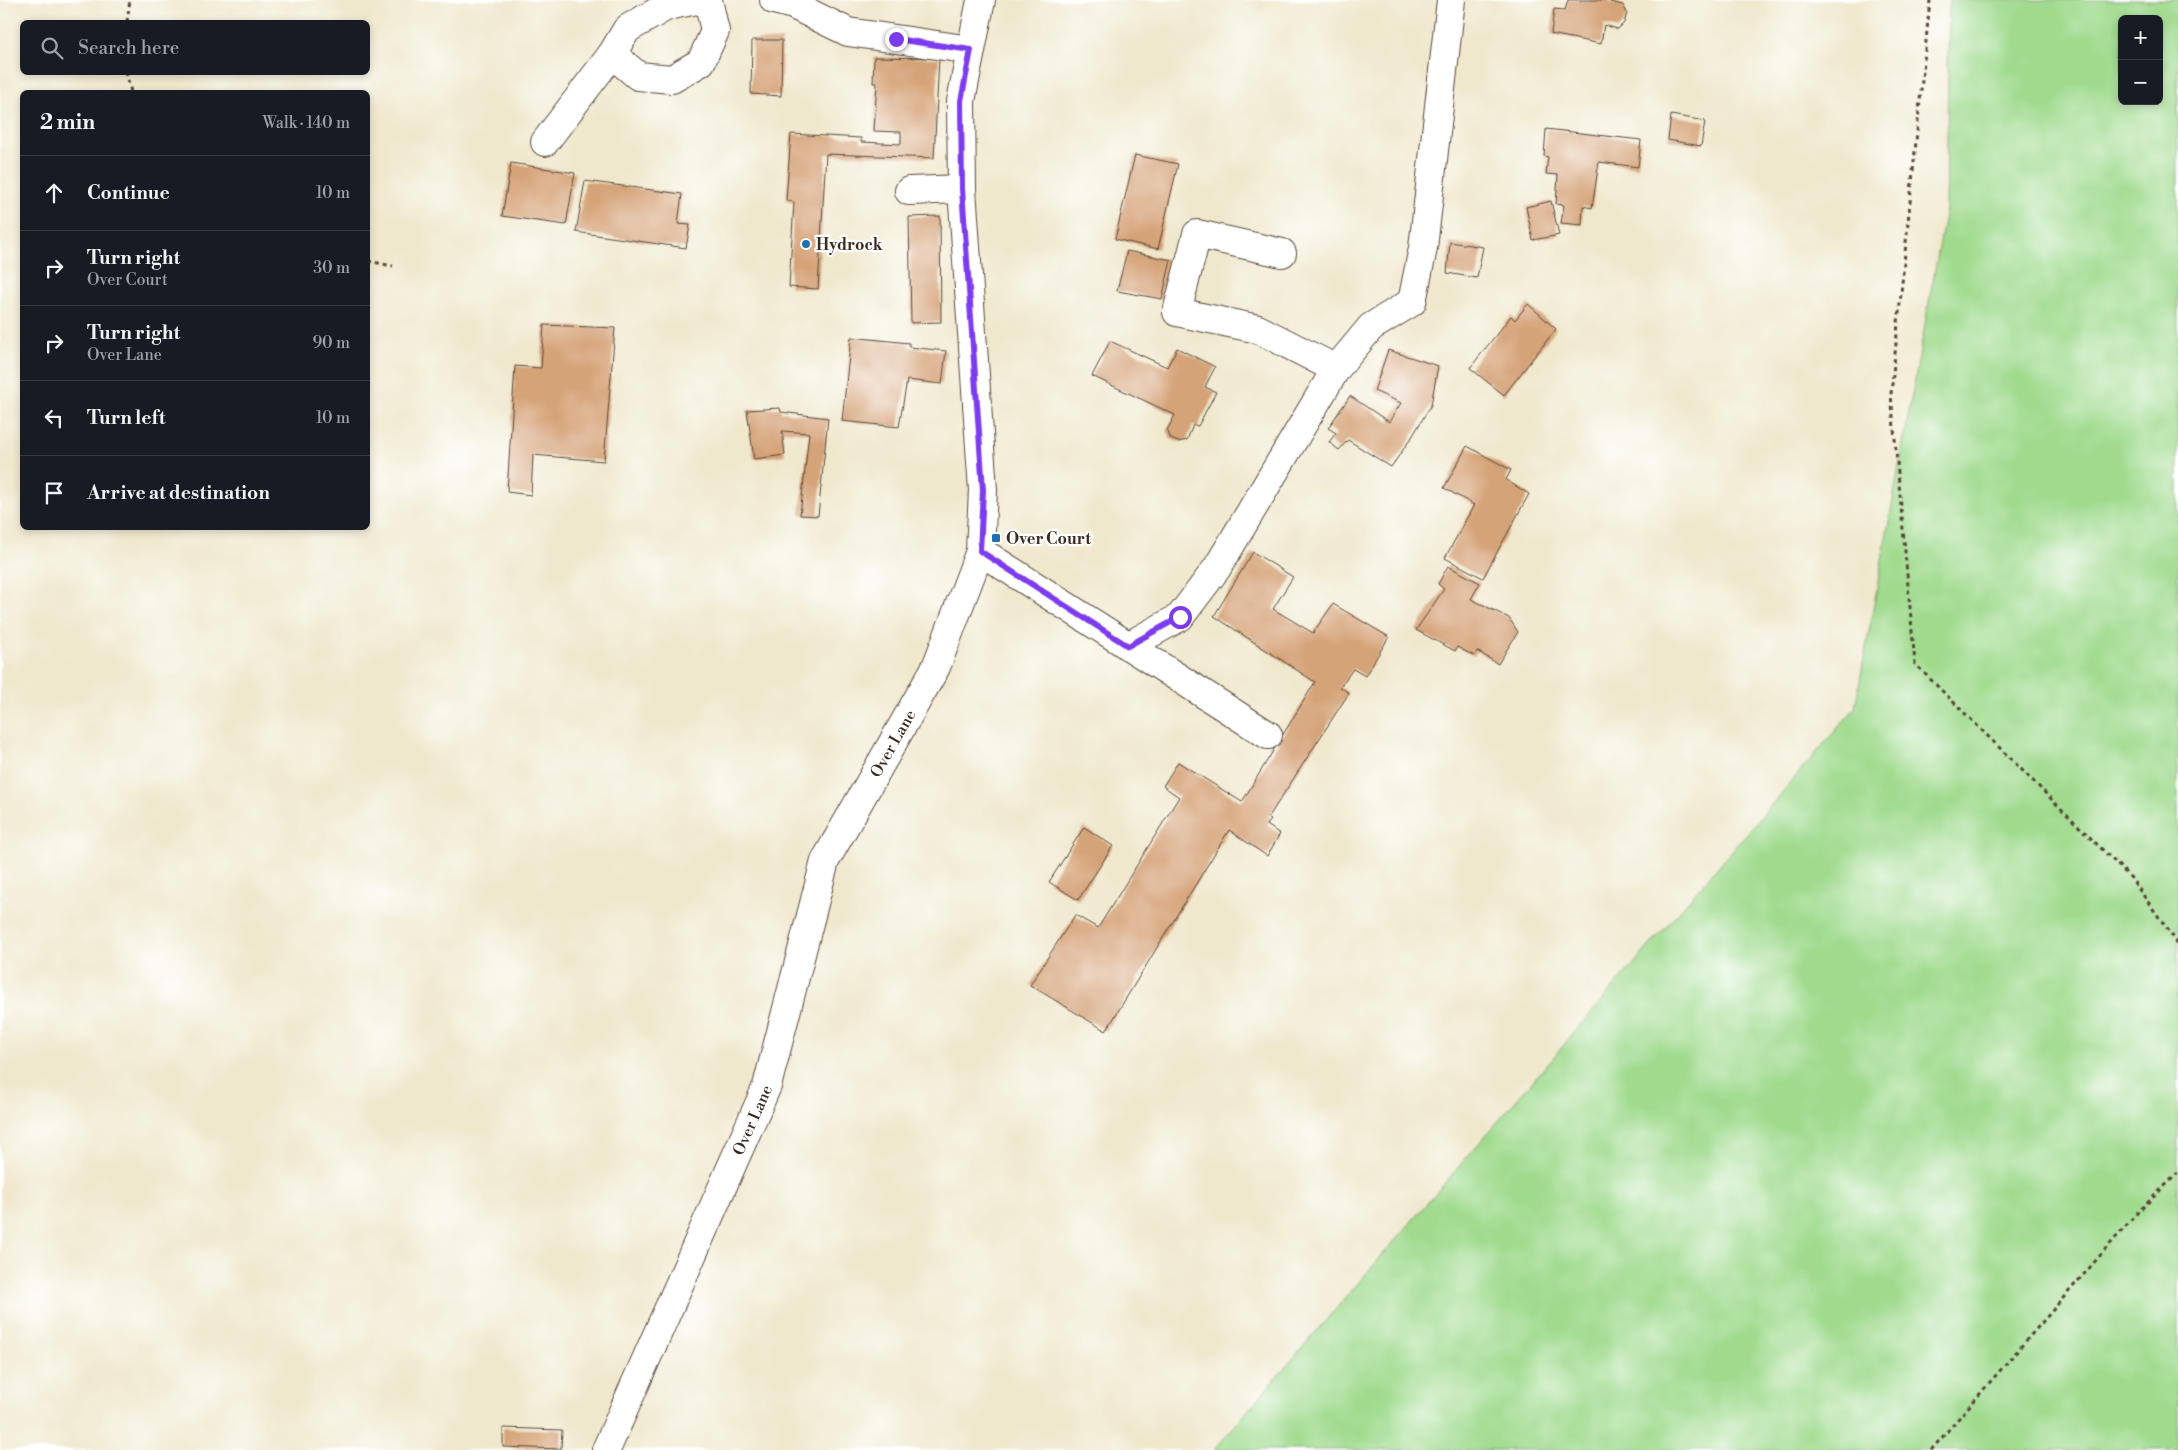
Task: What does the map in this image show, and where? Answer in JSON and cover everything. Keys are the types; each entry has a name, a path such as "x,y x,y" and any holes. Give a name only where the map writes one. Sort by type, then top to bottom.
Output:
{"street":[{"path":"545,142 612,54 627,29 667,6 697,0"},
{"path":"612,54 638,76 672,79 701,62 715,31 708,0"},
{"path":"774,0 793,5 848,32 971,50"},
{"name":"Over Lane","path":"606,1450 767,1086 825,862 936,667 980,551 983,490 962,189 961,101 981,0"},
{"path":"1128,646 1180,617 1217,568 1336,369 1371,326 1412,302 1423,248 1451,0"},
{"path":"909,191 962,189"},
{"path":"1282,253 1196,234 1177,312 1258,329 1336,369"},
{"path":"980,551 1268,734"}],"path":[{"path":"127,20 130,0"},
{"path":"1930,0 1891,394 1915,664 2131,878 2178,944"},
{"path":"127,75 130,90"},
{"path":"370,261 393,266"},
{"path":"1931,1450 2138,1212 2178,1173"}],"green space":[{"path":"1949,0 2178,0 2178,1450 1214,1450 1855,708 1946,209"}],"building":[{"path":"1568,0 1610,0 1610,2 1623,5 1627,13 1624,23 1618,29 1604,25 1601,44 1551,34 1554,9 1565,10"},
{"path":"752,40 782,40 781,96 751,94"},
{"path":"874,57 939,58 934,158 826,154 818,289 789,287 794,202 786,200 791,134 861,138 861,142 901,144 901,132 874,131 877,83 873,83"},
{"path":"1671,115 1705,121 1701,146 1668,140"},
{"path":"1546,129 1641,140 1638,167 1599,162 1592,208 1583,206 1582,225 1561,223 1564,205 1556,204 1558,175 1546,174 1548,157 1544,156"},
{"path":"1135,155 1178,164 1158,249 1115,239"},
{"path":"511,163 575,173 566,225 502,216"},
{"path":"585,181 682,194 678,224 690,225 686,248 576,232"},
{"path":"1551,201 1559,235 1533,240 1526,207"},
{"path":"940,216 941,322 911,323 909,217"},
{"path":"1450,242 1483,247 1477,278 1447,273"},
{"path":"1127,251 1171,260 1162,299 1117,291"},
{"path":"1528,304 1556,329 1504,395 1470,368 1511,316 1515,320"},
{"path":"544,325 615,328 604,461 533,455 531,495 507,492 515,366 541,368"},
{"path":"851,337 909,343 909,347 946,351 942,384 907,380 899,427 842,421"},
{"path":"1110,341 1167,367 1177,348 1215,367 1205,387 1216,392 1198,426 1193,425 1187,440 1178,442 1171,439 1167,430 1175,415 1092,376"},
{"path":"1388,350 1438,366 1431,405 1391,467 1348,440 1339,450 1329,442 1336,433 1328,428 1350,396 1389,422 1401,403 1374,391"},
{"path":"780,408 781,412 828,418 818,516 800,515 809,433 782,431 785,455 754,459 747,410"},
{"path":"1467,446 1511,470 1506,480 1529,494 1483,578 1445,558 1474,505 1444,488"},
{"path":"1253,552 1293,577 1273,609 1313,633 1333,604 1389,637 1365,676 1353,669 1340,687 1349,693 1268,818 1271,820 1267,825 1280,834 1267,856 1229,830 1106,1031 1030,985 1075,915 1098,928 1179,797 1163,786 1178,762 1242,802 1315,682 1214,616"},
{"path":"1448,566 1480,583 1471,599 1509,618 1518,632 1498,664 1477,651 1474,656 1457,647 1455,651 1416,630 1444,589 1438,584"},
{"path":"1084,827 1113,846 1078,900 1049,882"},
{"path":"503,1428 562,1430 561,1449 503,1447"}],"place":[{"name":"Hydrock","path":"806,244"},
{"name":"Over Court","path":"996,538"}],"route":[{"path":"896,39 971,50 961,101 962,189 983,490 980,551 1128,646 1180,617"}]}
